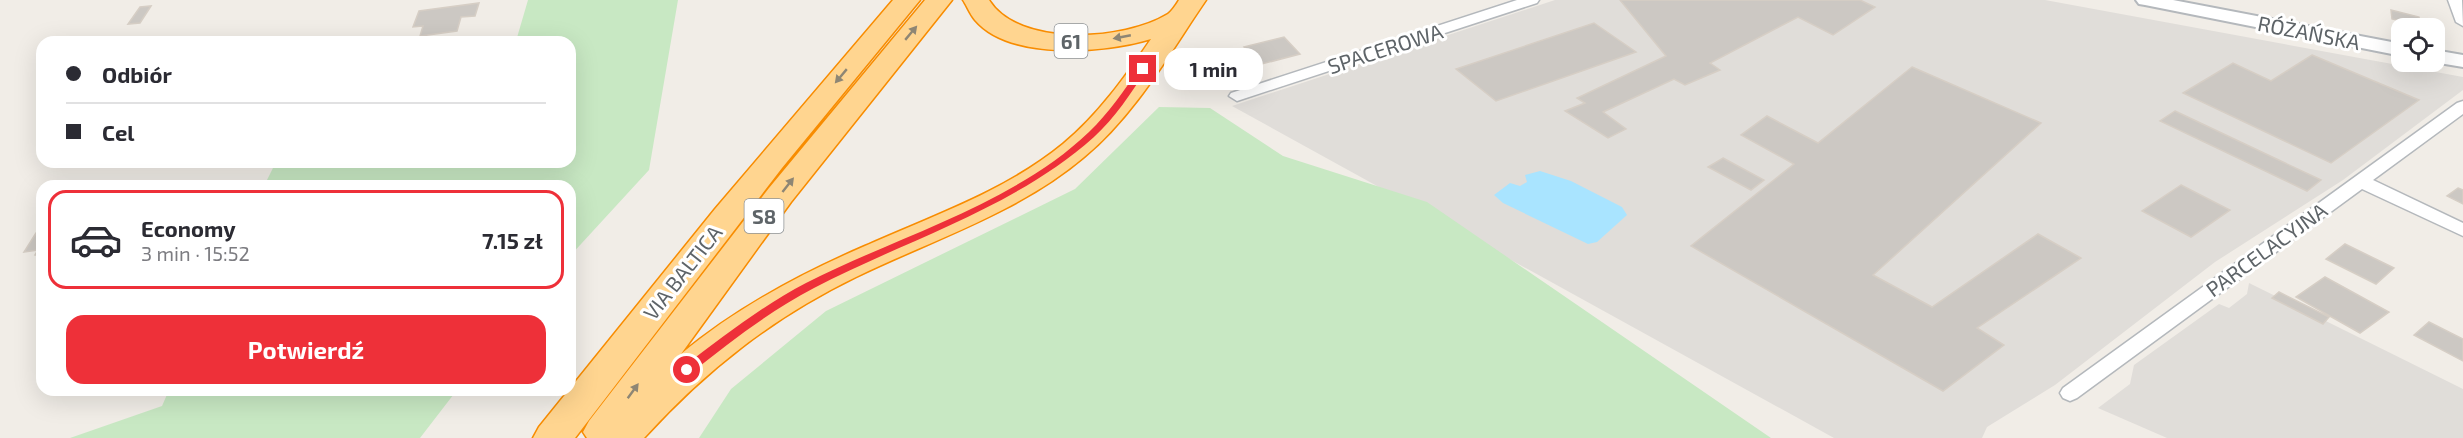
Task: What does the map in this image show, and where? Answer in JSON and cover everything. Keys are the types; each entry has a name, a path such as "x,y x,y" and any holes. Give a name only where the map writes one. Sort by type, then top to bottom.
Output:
{"highway":[{"name":"VIA BALTICA","path":"553,438 809,113 908,0"},
{"name":"VIA BALTICA","path":"598,438 780,195 939,0"},
{"name":"61","path":"976,0 986,17 1004,28 1023,36 1057,41 1118,39 1157,29 1185,10"},
{"path":"620,438 687,370 716,346 769,310 846,267 983,206 1050,168 1092,134 1120,102 1185,10"}],"street":[{"name":"SPACEROWA","path":"1237,96 1532,0"},
{"name":"RÓŻAŃSKA","path":"2145,0 2391,48"},
{"path":"2455,0 2463,22"},
{"path":"2445,58 2463,62"},
{"name":"PARCELACYJNA","path":"2070,393 2463,106"},
{"path":"2360,181 2463,230"}],"shaded area":[{"path":"1555,0 2045,0 2391,64 2391,72 2436,72 2463,77 2463,90 2343,180 2215,262 2055,385 1987,427 1982,438 1834,438 1232,106"},
{"path":"2249,283 2463,389 2463,438 2167,438 2098,408 2130,384 2134,365 2219,304 2229,308 2247,294"}],"green space":[{"path":"528,0 678,0 649,170 576,249 576,180 267,180 273,168 576,168 576,36 517,36"},
{"path":"1159,107 1210,108 1283,156 1427,202 1771,438 699,438 731,389 826,311 1075,189"},
{"path":"166,396 452,396 420,438 70,438 162,406"}],"water":[{"path":"1540,171 1571,181 1622,207 1627,215 1597,242 1588,244 1503,203 1494,195 1510,183 1520,186 1527,182 1525,175"}],"building":[{"path":"1620,0 1860,0 1875,7 1833,35 1798,17 1710,63 1720,70 1685,85 1674,79 1603,112 1626,129 1608,138 1565,111 1585,103 1577,98 1666,56"},
{"path":"479,3 475,16 461,17 457,31 420,36 423,26 413,27 419,11"},
{"path":"151,6 140,23 128,24 140,7"},
{"path":"2391,10 2419,18 2392,18"},
{"path":"1594,23 1636,52 1496,101 1456,69"},
{"path":"1284,37 1300,54 1258,65 1244,47"},
{"path":"2312,55 2419,100 2331,163 2183,93 2233,63 2271,81"},
{"path":"1912,67 2041,123 1873,275 1932,307 2038,234 2081,258 1977,328 2004,345 1943,391 1691,246 1794,164 1741,135 1767,116 1818,143"},
{"path":"2175,111 2321,180 2307,191 2160,121"},
{"path":"1723,158 1764,180 1751,190 1708,167"},
{"path":"2181,185 2230,210 2191,237 2142,211"},
{"path":"2458,188 2463,190 2463,204 2447,196"},
{"path":"36,233 36,250 24,252"},
{"path":"2345,244 2394,268 2376,284 2326,259"},
{"path":"2325,277 2389,312 2360,333 2296,297"},
{"path":"2279,292 2329,317 2323,324 2272,298"},
{"path":"2429,322 2463,339 2463,361 2414,335"}],"route":[{"path":"687,370 734,333 809,286 846,267 983,206 1050,168 1092,134 1120,102 1143,69"}]}
